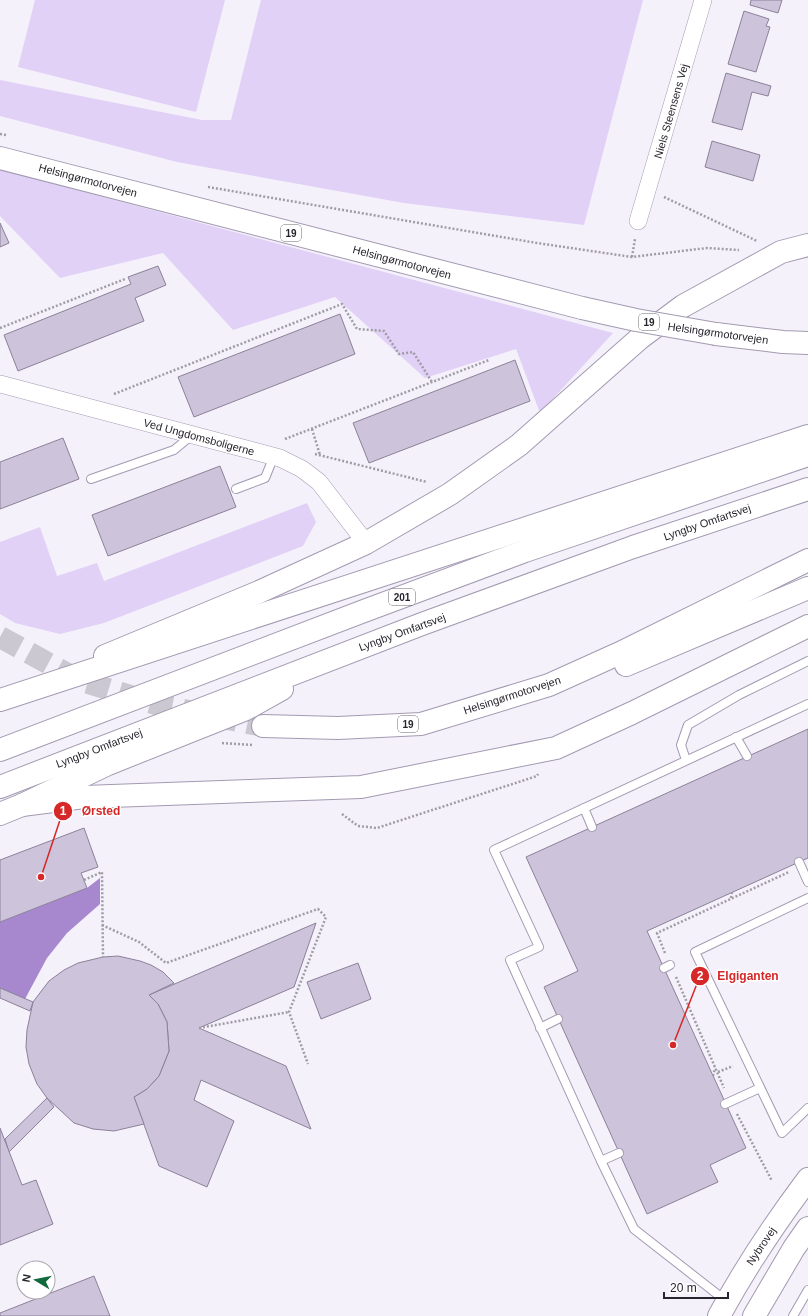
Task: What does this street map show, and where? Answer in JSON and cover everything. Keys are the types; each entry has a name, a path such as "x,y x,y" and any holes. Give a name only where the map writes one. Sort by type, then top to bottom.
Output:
{"main road":[{"name":"Helsingørmotorvejen","path":"0,158 582,308 636,320 716,334 783,342 808,343"},
{"path":"0,699 238,601 366,543 450,494 519,445 640,338 683,306 781,252 808,245"},
{"path":"0,699 808,436"},
{"name":"201","path":"0,750 525,551 808,455"},
{"name":"Lyngby Omfartsvej","path":"0,787 358,648 633,547 808,489"},
{"name":"Helsingørmotorvejen","path":"263,726 338,728 421,724 548,685 620,653 808,560"},
{"path":"548,685 591,680 808,588"},
{"path":"22,805 84,797 361,787 556,748 632,713 808,626"},
{"path":"0,814 108,764 246,709 358,648"},
{"name":"Nybrovej","path":"723,1309 746,1268 808,1179"},
{"path":"754,1316 794,1248 808,1228"}],"street":[{"name":"Niels Steensens Vej","path":"638,221 703,0"},
{"name":"Ved Ungdomsboligerne","path":"0,384 280,458 302,469 319,482 366,543"}],"lane":[{"path":"91,479 174,450 192,435"},
{"path":"236,489 265,478 274,456"},
{"path":"686,760 681,745 688,725 739,695 808,661"},
{"path":"723,1309 634,1229 601,1161 510,960 539,947 494,850 808,704"},
{"path":"736,737 747,756"},
{"path":"584,808 592,827"},
{"path":"799,862 808,882"},
{"path":"808,898 695,952 782,1133 808,1108"},
{"path":"540,1028 558,1019"},
{"path":"725,1104 760,1088"},
{"path":"601,1161 619,1153"},
{"path":"793,1316 808,1290"}],"path":[{"path":"0,134 7,136"},
{"path":"203,186 537,243 632,257 707,248 744,250"},
{"path":"648,189 781,252"},
{"path":"0,328 125,279"},
{"path":"84,406 342,304 356,329 384,331 399,354 412,352 432,382"},
{"path":"254,451 489,360"},
{"path":"312,429 320,455"},
{"path":"313,454 431,483 450,494"},
{"path":"342,814 358,826 378,828 537,776 556,748"},
{"path":"84,880 102,872 103,957"},
{"path":"731,899 732,892"},
{"path":"102,925 139,942 166,964 318,908 326,917 289,1012 308,1064"},
{"path":"198,1028 289,1012"},
{"path":"713,1076 716,1067"},
{"path":"750,1139 772,1181"}],"shaded area":[{"path":"35,0 225,0 196,112 18,67"},
{"path":"261,0 643,0 584,225 404,203 177,162 0,116 0,80 202,120 231,120"},
{"path":"0,170 613,333 540,413 516,349 425,378 335,297 233,330 163,253 60,278 0,216"},
{"path":"307,503 316,522 303,546 104,623 60,634 15,623 0,614 0,542 40,527 57,576 97,563 104,581"},
{"path":"100,878 100,904 67,933 47,958 25,999 0,988 0,922 87,888"}],"building":[{"path":"751,0 782,0 778,13 750,5"},
{"path":"744,11 769,19 766,26 770,27 756,72 728,64"},
{"path":"726,73 771,86 768,96 752,92 742,130 712,122"},
{"path":"712,141 760,155 753,181 705,167"},
{"path":"0,223 9,243 0,247"},
{"path":"158,266 166,285 135,298 144,321 18,371 4,335 131,284 128,277"},
{"path":"340,314 355,354 194,417 178,377"},
{"path":"515,360 530,401 369,463 353,423"},
{"path":"63,438 79,479 0,509 0,462"},
{"path":"220,466 236,507 108,556 92,515"},
{"path":"808,729 808,858 647,931 746,1148 710,1165 718,1182 647,1214 544,987 578,971 526,857"},
{"path":"84,828 98,867 81,873 87,888 0,922 0,860"},
{"path":"316,923 294,987 199,1028 286,1066 311,1129 201,1080 194,1100 234,1121 207,1187 159,1166 134,1097 147,1089 159,1076 169,1051 167,1022 158,1004 149,995"},
{"path":"118,956 151,965 163,972 174,983 149,995 158,1004 167,1022 169,1051 159,1076 147,1089 134,1097 144,1124 114,1131 93,1129 74,1123 47,1098 37,1084 29,1064 26,1047 27,1030 33,1002 49,981 64,970 78,963 103,957"},
{"path":"358,963 371,999 321,1019 307,982"},
{"path":"0,988 33,1002 30,1011 0,998"},
{"path":"47,1098 54,1107 9,1152 5,1139"},
{"path":"0,1128 22,1185 36,1180 53,1224 0,1245"},
{"path":"94,1276 110,1316 0,1316 0,1313 33,1300 56,1300 56,1291"}],"tunnel":[{"path":"0,637 79,680 159,705 263,726"}],"place":[{"name":"Ørsted","path":"41,877"},
{"name":"Elgiganten","path":"673,1045"}]}
